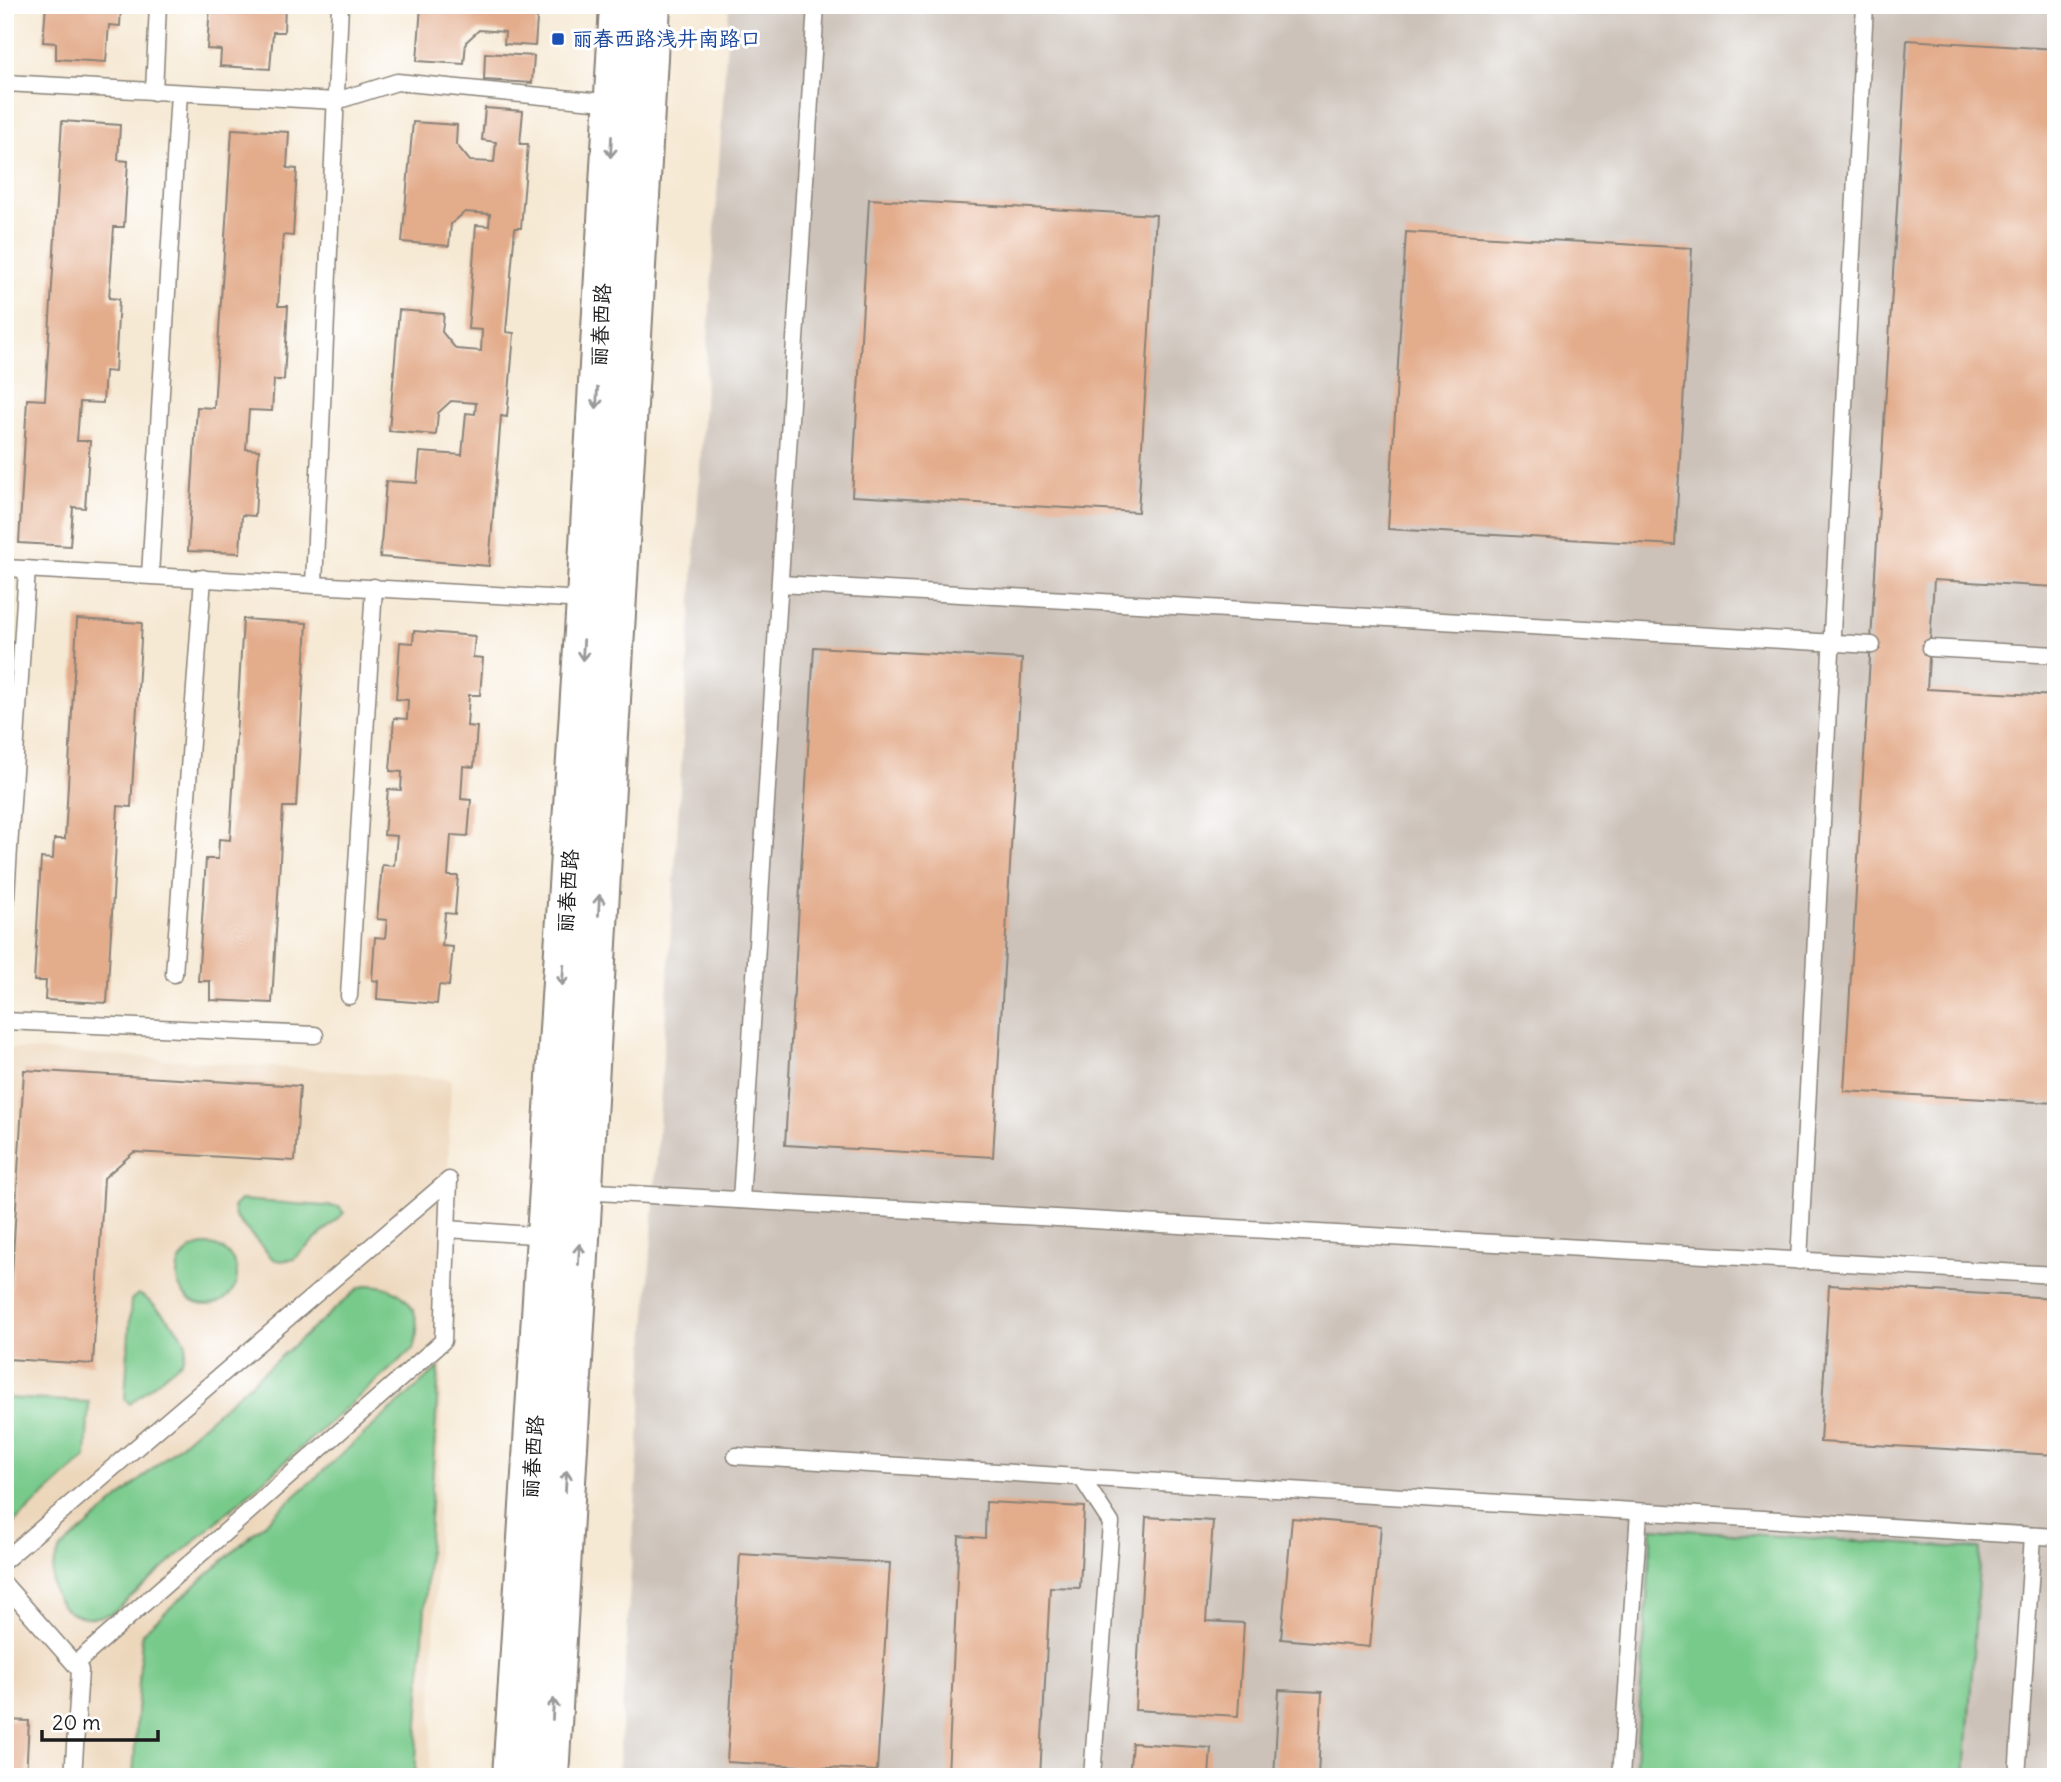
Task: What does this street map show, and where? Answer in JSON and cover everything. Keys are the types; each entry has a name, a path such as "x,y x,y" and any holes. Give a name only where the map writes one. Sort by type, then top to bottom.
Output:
{"main road":[{"name":"丽春西路","path":"549,1777 586,600 619,5"},
{"name":"丽春西路","path":"512,1777 547,1236 566,1190 651,5"}],"lane":[{"path":"154,92 159,5"},
{"path":"314,584 340,5"},
{"path":"741,1200 816,5"},
{"path":"1799,1261 1865,5"},
{"path":"5,83 336,101 397,82 614,103"},
{"path":"150,575 178,93"},
{"path":"5,568 586,600"},
{"path":"5,911 27,569"},
{"path":"174,974 203,578"},
{"path":"780,583 1872,645"},
{"path":"349,996 374,587"},
{"path":"1930,648 2056,655"},
{"path":"5,1021 315,1035"},
{"path":"5,1560 449,1180 443,1341 75,1664"},
{"path":"566,1190 2056,1275"},
{"path":"448,1229 547,1236"},
{"path":"736,1456 2056,1537"},
{"path":"1082,1477 1111,1523 1092,1777"},
{"path":"1620,1777 1639,1511"},
{"path":"2017,1777 2033,1536"},
{"path":"5,1585 80,1670 73,1777"}],"shaded area":[{"path":"729,5 2056,5 2056,1777 618,1777"},
{"path":"5,1048 451,1079 430,1777 5,1777"}],"green space":[{"path":"240,1200 339,1207 344,1213 294,1259 281,1261 273,1259 235,1217 233,1207"},
{"path":"207,1245 224,1250 232,1258 237,1275 232,1292 224,1300 207,1305 190,1300 182,1292 177,1275 182,1258 190,1250"},
{"path":"369,1285 393,1291 410,1305 417,1325 413,1349 114,1612 98,1617 83,1617 61,1604 54,1593 52,1580 54,1565 61,1549 359,1288"},
{"path":"138,1294 173,1324 184,1339 186,1348 182,1361 130,1404 125,1399 131,1300"},
{"path":"439,1367 415,1777 133,1777 142,1633"},
{"path":"5,1398 89,1402 86,1457 5,1531"},
{"path":"1652,1528 1980,1549 1965,1777 1635,1777"}],"building":[{"path":"46,5 121,5 120,26 109,25 106,62 56,59 56,43 43,42"},
{"path":"210,5 285,5 284,32 273,32 270,69 220,66 221,50 207,49"},
{"path":"421,5 538,5 535,46 504,44 505,32 479,30 466,42 464,64 417,61"},
{"path":"1907,40 2056,49 2056,587 1934,580 1927,689 2056,696 2056,1103 1844,1091"},
{"path":"485,53 534,56 532,83 484,80"},
{"path":"485,108 523,111 520,144 528,144 521,228 515,228 506,332 514,333 507,417 501,416 489,566 380,557 386,481 417,483 420,452 462,455 466,413 475,414 476,403 451,401 438,413 436,435 389,431 399,310 444,314 442,332 456,349 481,351 482,330 468,329 476,225 489,226 490,214 465,212 451,224 449,246 402,242 413,122 457,125 456,144 470,161 494,162 496,142 482,140"},
{"path":"62,121 120,125 118,160 128,161 124,227 114,227 109,298 119,299 115,372 105,371 103,403 80,402 77,441 90,441 85,508 73,507 70,546 19,543 27,399 45,400"},
{"path":"232,129 289,132 287,168 297,169 293,236 283,235 278,306 288,306 284,380 274,380 272,411 249,410 246,449 259,450 255,516 242,515 240,553 188,551 197,407 214,408"},
{"path":"869,199 1156,215 1138,512 852,496"},
{"path":"1406,232 1692,248 1675,545 1388,529"},
{"path":"77,619 142,623 131,807 118,806 107,1003 45,1000 46,981 34,981 41,858 53,859 54,839 65,839"},
{"path":"243,619 307,623 296,807 283,807 272,1003 210,1000 210,981 198,981 206,859 218,859 219,839 230,840"},
{"path":"414,631 475,636 473,657 483,658 480,695 469,695 467,726 477,727 474,767 463,766 461,799 471,800 468,836 451,835 448,876 458,876 455,914 445,913 442,946 453,947 449,986 439,985 437,1004 377,999 378,981 372,980 375,937 385,938 387,920 377,919 382,865 394,866 397,836 384,835 388,789 401,790 402,772 390,771 394,718 407,719 408,700 396,699 400,642 413,643"},
{"path":"814,647 1022,659 993,1157 785,1145"},
{"path":"24,1070 300,1086 295,1161 134,1152 104,1178 93,1364 7,1359"},
{"path":"1829,1285 2056,1298 2056,1455 1820,1442"},
{"path":"986,1502 1084,1507 1080,1588 1050,1587 1040,1777 948,1775 959,1536 985,1538"},
{"path":"1146,1517 1213,1521 1206,1621 1244,1623 1238,1716 1135,1710"},
{"path":"1292,1518 1381,1526 1370,1647 1281,1639"},
{"path":"740,1554 890,1563 877,1771 727,1762"},
{"path":"1279,1690 1322,1692 1318,1777 1274,1777"},
{"path":"5,1720 29,1721 26,1777 5,1777"},
{"path":"1132,1743 1211,1748 1209,1777 1129,1777"}],"place":[{"name":"丽春西路浅井南路口","path":"558,39"}]}
